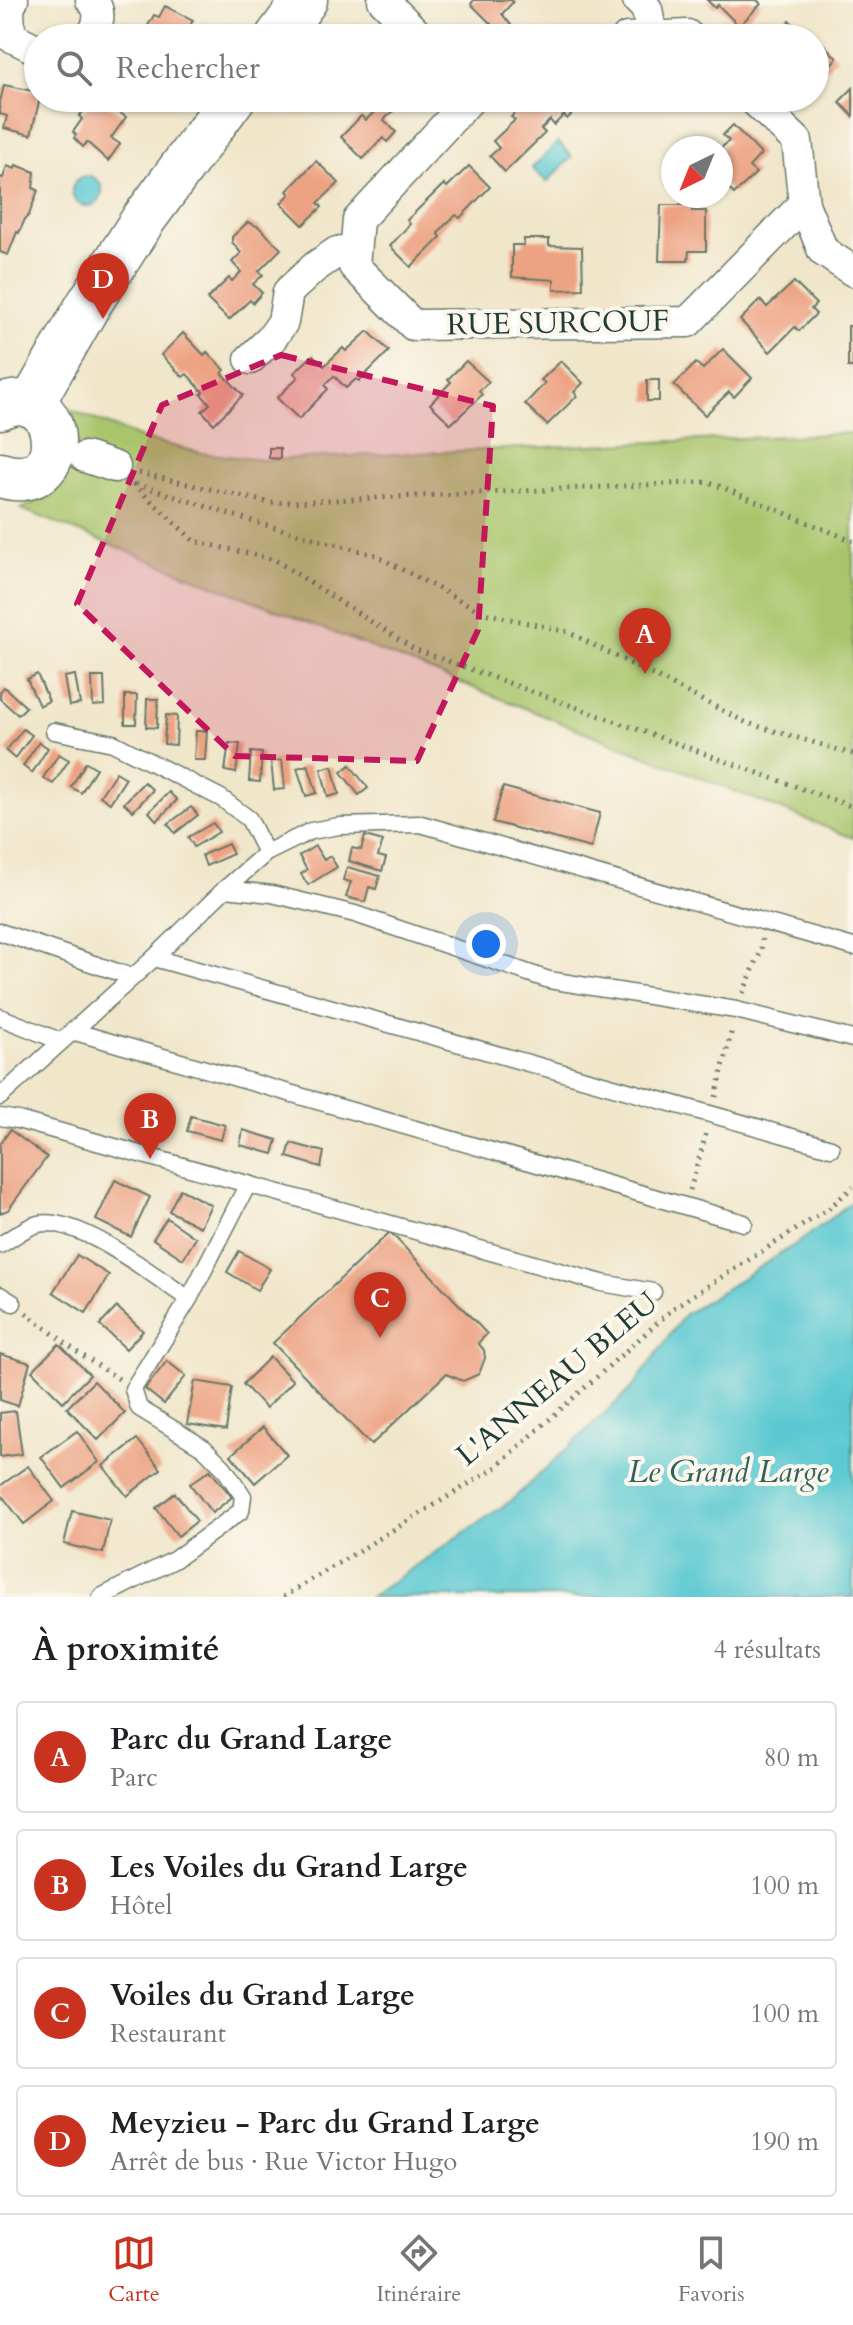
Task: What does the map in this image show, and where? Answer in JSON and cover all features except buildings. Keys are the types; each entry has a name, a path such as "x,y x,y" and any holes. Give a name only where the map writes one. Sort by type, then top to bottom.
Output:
{"street":[{"path":"5,40 13,0"},
{"path":"91,0 96,4 99,19 96,24"},
{"path":"287,24 305,0"},
{"path":"383,0 407,24"},
{"path":"638,0 647,9 650,24"},
{"path":"0,475 24,478 35,474 52,457 54,432 41,412 15,406 87,307 143,220 223,112"},
{"path":"250,359 283,322 288,292 337,252 355,249 358,220 458,112"},
{"path":"767,112 797,141 804,204 823,251 853,271"},
{"name":"RUE SURCOUF","path":"355,249 354,266 413,325 688,322 804,204"},
{"path":"85,457 123,475"}],"lane":[{"path":"54,731 113,743 221,798 249,819 266,853"},
{"path":"0,1097 266,853 311,831 339,826 421,824 853,947"},
{"path":"225,889 272,894 355,914 549,980 736,1010 853,1039"},
{"path":"0,932 132,977"},
{"path":"154,958 831,1148"},
{"path":"0,1017 744,1223"},
{"path":"0,1117 602,1283 653,1292"},
{"path":"101,1597 174,1560 241,1511 243,1496 224,1468 204,1448 139,1408 133,1389 189,1299 248,1184"},
{"path":"0,1245 36,1225 58,1223 87,1233 189,1299"}],"path":[{"path":"123,475 271,503 709,482 853,541"},
{"path":"123,475 255,522 375,555 484,613 568,632 747,723 853,754"},
{"path":"123,475 194,541 275,560 414,649 853,807"},
{"path":"685,1206 712,1114 736,1010 761,951 763,922"},
{"name":"L'ANNEAU BLEU","path":"283,1597 495,1468 675,1307 828,1209 853,1187"},
{"path":"6,1299 133,1389"}],"highlighted area":[{"path":"281,355 493,406 478,630 417,761 235,756 77,604 162,405"}],"green space":[{"path":"71,410 144,439 202,453 262,460 853,433 853,838 21,509 50,492 69,470 77,443"}],"water":[{"path":"558,142 572,157 547,182 532,168"},
{"path":"87,176 98,180 102,191 98,202 87,206 76,202 72,191 76,180"},
{"name":"Le Grand Large","path":"853,1201 853,1597 370,1597 512,1500 633,1387 684,1315 802,1240"}],"place":[{"name":"Meyzieu - Parc du Grand Large","path":"103,319"},
{"name":"Parc du Grand Large","path":"645,674"},
{"name":"Les Voiles du Grand Large","path":"150,1159"},
{"name":"Voiles du Grand Large","path":"380,1338"}]}
